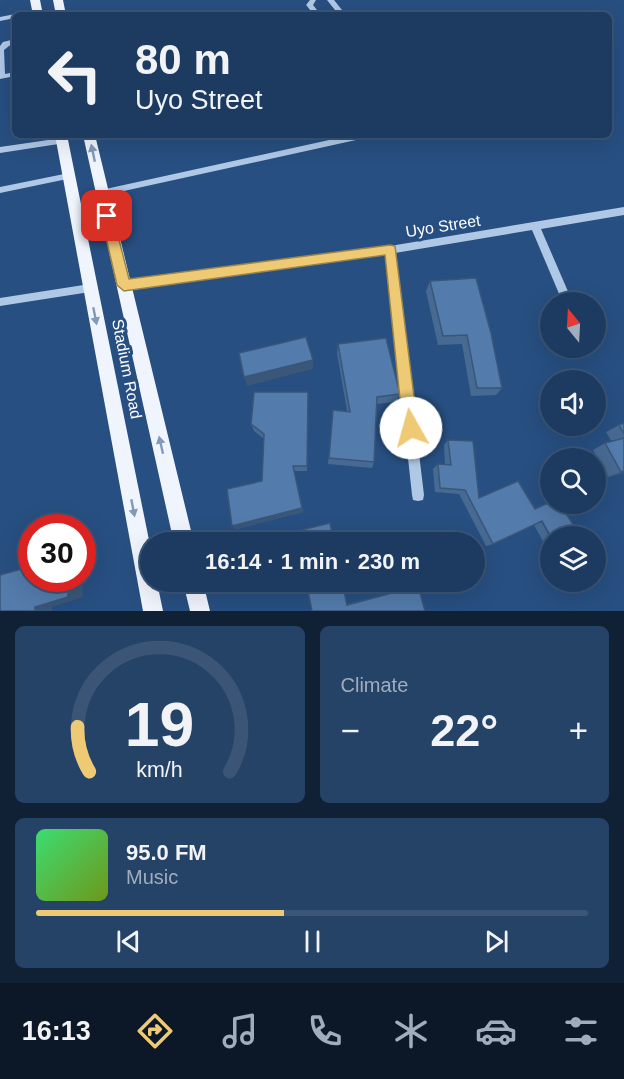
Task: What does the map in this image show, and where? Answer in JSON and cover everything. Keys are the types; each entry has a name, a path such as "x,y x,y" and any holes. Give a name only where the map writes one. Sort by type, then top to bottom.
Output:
{"main road":[{"name":"Stadium Road","path":"62,138 153,611"},
{"name":"Stadium Road","path":"90,138 181,532"},
{"path":"195,592 200,611"}],"street":[{"path":"313,0 309,5 315,12"},
{"path":"330,0 341,12"},
{"path":"0,77 0,50 12,42"},
{"path":"0,150 62,138"},
{"path":"101,193 351,138"},
{"path":"0,190 69,176"},
{"name":"Uyo Street","path":"124,285 390,250 624,211"},
{"path":"535,226 563,292"},
{"path":"390,250 418,495"},
{"path":"0,302 90,288"}],"building":[{"path":"476,278 491,333 502,388 477,388 467,335 443,336 430,281"},
{"path":"306,337 313,360 244,377 239,353"},
{"path":"386,338 400,394 377,397 374,462 329,458 333,410 350,412 338,344"},
{"path":"254,392 308,392 307,466 293,466 302,508 232,526 227,489 262,481 264,434 251,424"},
{"path":"624,423 624,434 619,425"},
{"path":"624,438 624,471 621,472 605,443"},
{"path":"448,440 473,441 479,498 518,481 535,509 540,507 540,514 566,514 574,526 545,526 542,521 493,544 465,490 440,488 438,464 451,465"},
{"path":"330,523 332,532 297,532"},
{"path":"18,570 18,592 68,592 68,597 35,607 35,611 0,611 0,575"},
{"path":"308,592 344,592 347,605 396,592 420,592 425,611 312,611"}],"route":[{"path":"107,216 124,285 390,250 411,428"}]}
